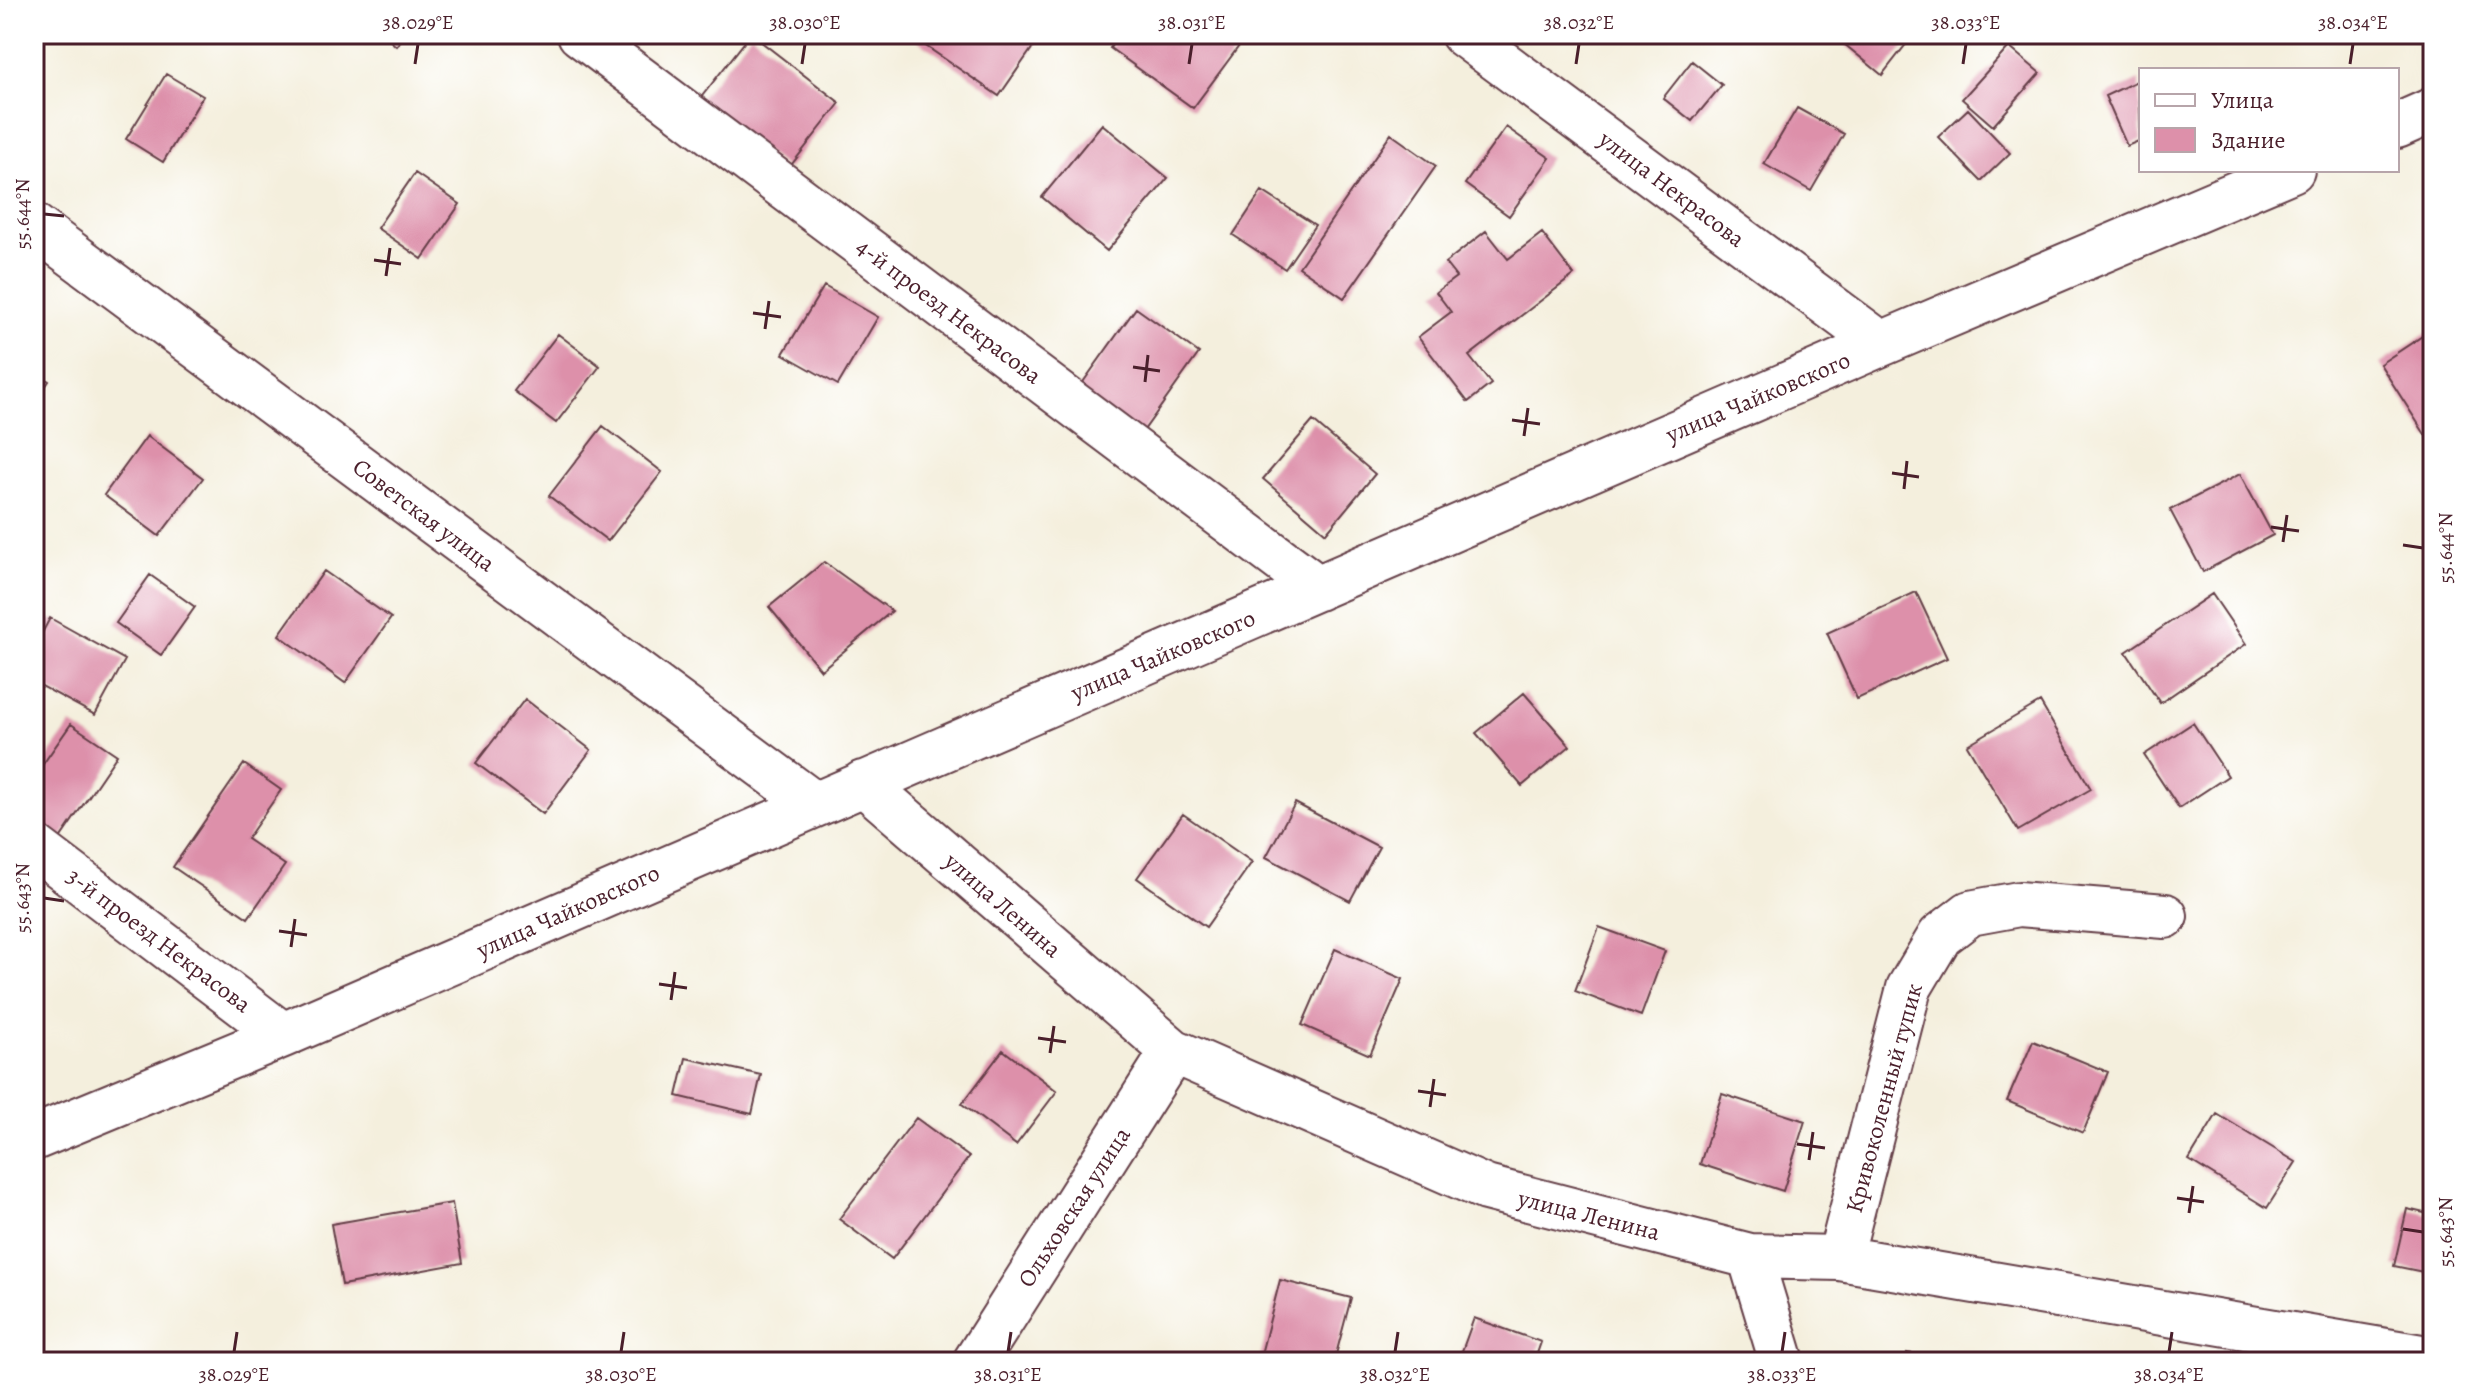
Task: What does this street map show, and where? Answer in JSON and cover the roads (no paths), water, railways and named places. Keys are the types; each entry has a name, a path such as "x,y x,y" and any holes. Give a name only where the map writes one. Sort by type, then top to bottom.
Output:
{"street":[{"name":"4-й проезд Некрасова","path":"580,34 1318,588"},
{"name":"улица Некрасова","path":"1463,34 1881,344"},
{"path":"2399,125 2433,110"},
{"name":"улица Чайковского","path":"34,1138 283,1035 1881,344 2287,172"},
{"name":"Советская улица","path":"34,226 814,804"},
{"name":"улица Ленина","path":"863,783 1173,1051 1486,1188 1750,1256 1840,1258 2433,1359"},
{"name":"3-й проезд Некрасова","path":"34,846 283,1035"},
{"name":"Кривоколенный тупик","path":"1840,1258 1909,988 1940,936 1970,913 2019,904 2165,916"},
{"name":"Ольховская улица","path":"975,1362 1173,1051"},
{"path":"1750,1256 1782,1362"}]}
